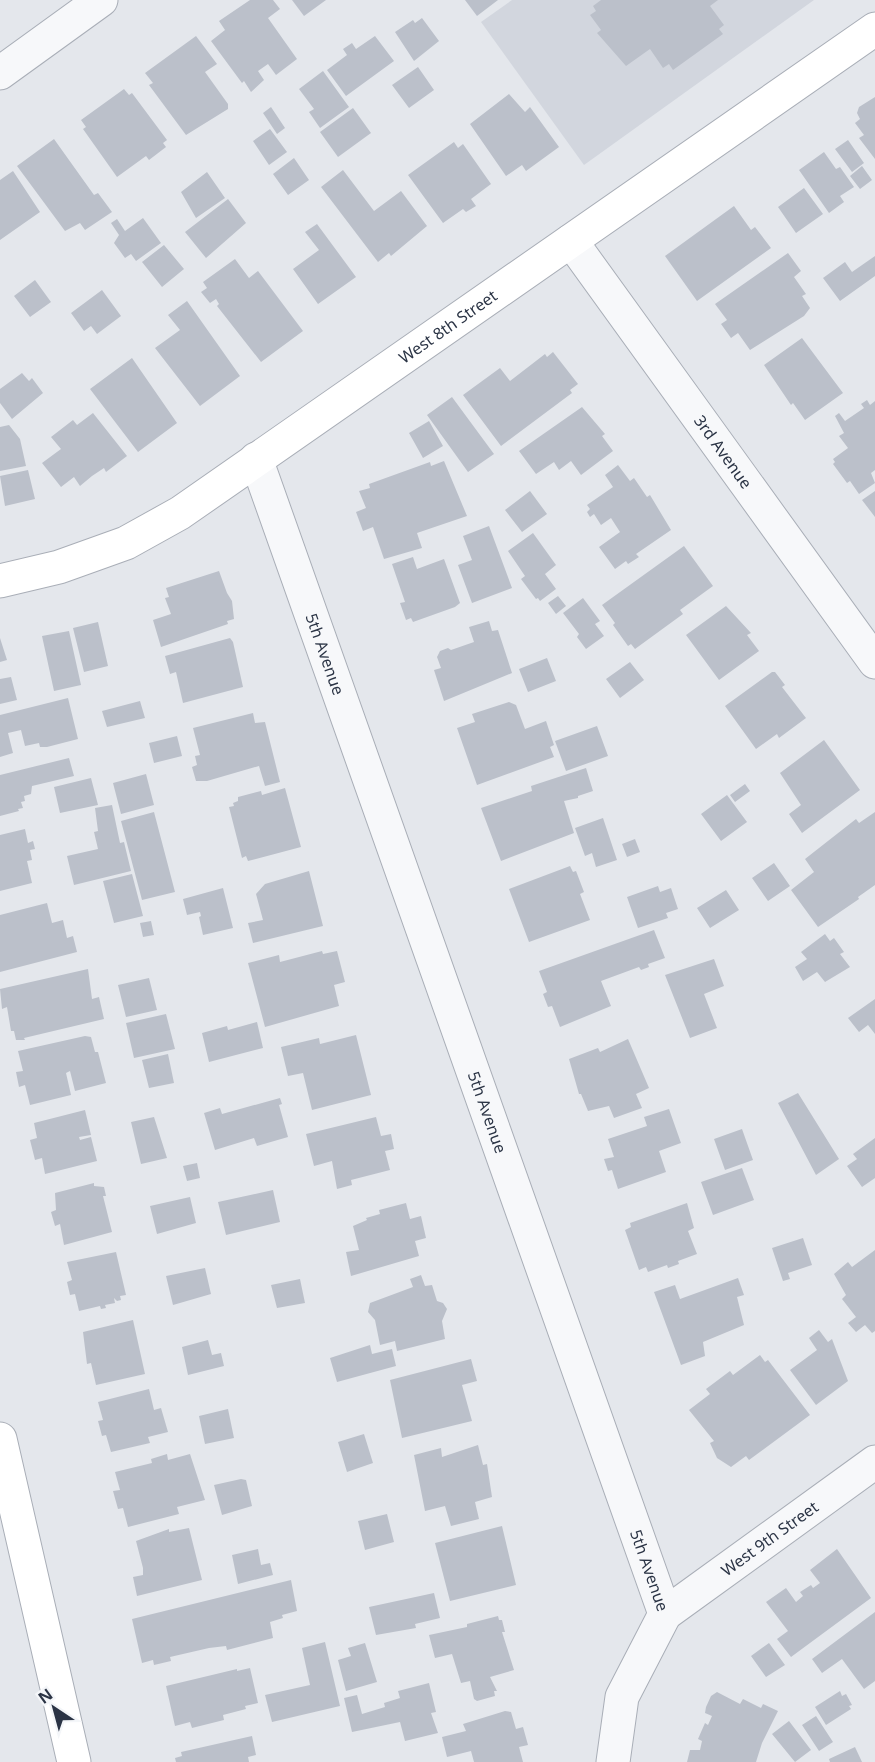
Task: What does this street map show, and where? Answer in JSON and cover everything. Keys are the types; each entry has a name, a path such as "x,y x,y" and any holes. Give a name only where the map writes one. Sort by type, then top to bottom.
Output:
{"main road":[{"name":"West 8th Street","path":"0,580 58,567 126,543 180,513 875,29"},
{"path":"0,1439 74,1762"}],"street":[{"path":"0,73 101,0"},
{"name":"3rd Avenue","path":"571,241 875,662"},
{"name":"5th Avenue","path":"256,459 665,1614 622,1696 613,1762"},
{"name":"West 9th Street","path":"665,1614 875,1462"}],"shaded area":[{"path":"512,0 814,0 584,165 481,22"}],"building":[{"path":"250,0 273,0 280,9 268,18 297,59 276,75 268,64 258,71 264,80 251,92 211,41 225,30 219,21"},
{"path":"292,0 326,0 304,16"},
{"path":"465,0 498,0 477,16"},
{"path":"601,0 718,0 710,6 724,25 719,29 723,34 673,70 669,64 663,68 650,49 626,66 597,33 601,30 590,15 596,11 593,6"},
{"path":"422,18 439,41 414,61 395,32 413,20 415,23"},
{"path":"196,36 217,64 205,72 228,104 228,109 186,135 149,85 153,83 145,73"},
{"path":"375,36 394,61 346,96 327,70 347,55 343,49 352,43 356,49"},
{"path":"418,67 434,90 409,108 392,85"},
{"path":"323,71 349,107 320,128 309,112 314,109 299,89"},
{"path":"124,89 129,95 132,93 167,140 163,143 166,147 149,160 146,156 117,177 83,129 86,127 81,120"},
{"path":"509,94 525,112 530,107 559,147 526,171 522,165 506,176 470,124"},
{"path":"875,97 875,159 859,138 864,135 855,123 860,119 857,113 859,107"},
{"path":"271,107 285,128 277,134 263,113"},
{"path":"353,108 371,133 338,157 320,132"},
{"path":"270,129 287,152 269,165 253,141"},
{"path":"54,139 94,195 98,193 112,212 85,230 80,223 65,231 17,166"},
{"path":"848,140 864,163 852,172 835,149"},
{"path":"454,142 458,148 463,144 491,184 471,199 476,206 466,212 463,209 443,223 408,175"},
{"path":"824,152 836,169 840,167 854,187 840,196 844,202 829,213 799,170"},
{"path":"294,158 309,180 288,195 273,174"},
{"path":"862,166 872,180 860,189 850,176"},
{"path":"343,170 374,211 401,191 427,226 391,256 389,253 378,262 321,187"},
{"path":"13,171 40,212 0,240 0,180"},
{"path":"207,172 225,198 196,218 181,192"},
{"path":"804,188 823,214 796,233 778,207"},
{"path":"228,199 246,223 206,258 185,232"},
{"path":"734,206 751,230 755,227 771,248 697,301 665,256"},
{"path":"143,218 161,243 136,261 131,254 125,258 114,243 119,235 111,223 117,219 125,231"},
{"path":"317,224 356,277 318,304 293,269 319,250 305,232"},
{"path":"164,245 184,269 162,287 142,262"},
{"path":"788,253 801,271 794,277 806,294 802,296 810,308 804,316 750,350 738,333 731,338 721,324 727,320 715,304"},
{"path":"875,256 875,276 840,301 823,278 845,262 852,272"},
{"path":"235,259 249,278 258,271 303,331 261,362 217,306 219,304 216,299 210,303 201,292 207,288 203,282"},
{"path":"35,280 51,302 30,317 14,296"},
{"path":"102,290 121,316 97,334 91,326 84,331 71,313"},
{"path":"187,301 240,376 200,406 155,348 180,330 168,315"},
{"path":"802,338 843,393 805,420 793,403 791,405 764,365"},
{"path":"553,352 578,384 570,390 572,393 501,446 463,395 500,368 510,381 545,354 547,357"},
{"path":"132,358 177,423 138,452 90,389"},
{"path":"22,373 29,381 32,378 43,393 12,419 0,403 0,389"},
{"path":"452,397 494,454 468,472 427,415"},
{"path":"867,400 870,405 875,401 875,470 871,473 875,483 859,494 850,481 847,483 833,464 835,462 833,459 848,448 839,436 844,433 835,416 839,413 845,421 864,408 861,404"},
{"path":"582,407 605,434 602,436 613,451 581,475 571,461 559,470 554,462 536,474 519,451"},
{"path":"93,413 127,456 106,472 104,468 80,486 74,477 61,487 42,463 61,449 51,437 73,420 77,425"},
{"path":"429,421 443,446 423,458 409,433"},
{"path":"9,425 20,439 26,466 0,471 0,427"},
{"path":"444,461 467,516 417,533 422,548 384,559 373,527 363,531 356,512 366,508 359,491 370,488 369,484 430,462 431,466"},
{"path":"618,465 630,481 634,478 647,497 650,495 671,530 636,554 639,557 628,564 626,561 615,569 599,547 620,532 611,518 601,525 594,514 590,517 587,512 590,509 587,505 613,487 605,475"},
{"path":"28,470 35,499 5,506 0,476"},
{"path":"530,491 547,514 522,532 505,510"},
{"path":"875,491 875,517 862,500"},
{"path":"489,526 512,588 472,603 458,565 472,560 463,536"},
{"path":"533,533 556,565 545,574 556,589 540,601 521,579 525,576 508,551"},
{"path":"684,546 713,586 680,610 683,614 635,649 631,644 628,646 602,605"},
{"path":"413,557 417,569 444,559 460,603 455,607 413,622 411,618 406,620 400,603 405,602 392,564"},
{"path":"219,571 232,601 234,619 227,621 228,624 161,647 153,620 171,614 165,598 169,597 166,588"},
{"path":"558,596 566,606 556,614 548,603"},
{"path":"583,598 600,621 595,624 604,636 586,649 577,637 579,634 563,613"},
{"path":"726,606 751,633 747,635 759,651 719,680 686,635"},
{"path":"489,621 492,631 498,630 512,673 444,701 434,670 441,668 437,657 440,651 448,648 451,650 474,642 469,627"},
{"path":"98,622 108,666 84,672 73,628"},
{"path":"69,631 81,685 54,691 42,636"},
{"path":"0,638 7,660 0,662"},
{"path":"230,638 233,642 243,687 183,703 176,672 170,674 165,656"},
{"path":"547,658 556,681 528,692 519,669"},
{"path":"630,662 644,680 620,698 606,679"},
{"path":"775,672 785,685 782,687 806,718 779,738 777,734 756,749 725,706"},
{"path":"11,677 17,700 0,704 0,679"},
{"path":"68,698 78,739 47,747 40,747 39,743 25,746 21,730 8,733 13,753 0,757 0,715"},
{"path":"140,701 145,718 107,727 102,711"},
{"path":"509,702 516,705 525,729 546,721 554,745 550,747 554,757 477,785 457,728 475,722 472,714"},
{"path":"253,713 255,723 265,722 280,782 265,786 259,766 207,781 196,781 192,767 197,765 195,756 200,755 193,728"},
{"path":"597,726 608,756 566,771 555,741"},
{"path":"177,736 182,756 154,763 149,743"},
{"path":"824,740 860,790 802,833 789,814 801,805 780,773"},
{"path":"69,758 74,776 32,786 31,794 24,796 25,801 21,802 23,808 0,816 0,775"},
{"path":"586,768 593,791 564,801 574,833 501,861 481,808 532,791 531,786"},
{"path":"146,774 154,805 121,814 113,783"},
{"path":"91,778 98,805 60,813 54,787"},
{"path":"745,784 750,791 735,802 730,795"},
{"path":"285,788 301,847 248,861 246,856 242,858 229,807 234,806 233,803 238,801 238,797 261,791 262,795"},
{"path":"727,795 747,822 721,841 701,814"},
{"path":"112,805 120,843 124,842 131,871 74,885 67,856 98,849 94,832 98,831 95,808"},
{"path":"154,812 175,892 142,900 121,821"},
{"path":"875,812 875,885 818,927 791,890 814,872 805,859 856,819 859,823"},
{"path":"603,818 617,860 596,867 592,853 585,856 575,828"},
{"path":"25,829 28,843 33,841 35,849 30,850 32,860 27,861 32,883 0,891 0,835"},
{"path":"635,839 640,852 627,857 622,844"},
{"path":"774,863 790,886 768,901 752,878"},
{"path":"570,866 573,872 576,871 584,892 580,894 590,920 529,942 509,889"},
{"path":"309,871 323,926 253,943 248,923 263,920 256,894 265,884"},
{"path":"132,874 143,916 114,923 103,881"},
{"path":"658,886 660,892 671,888 678,909 666,913 668,918 638,928 627,897"},
{"path":"223,888 233,928 203,935 200,912 187,915 183,899"},
{"path":"726,890 739,910 710,928 697,908"},
{"path":"47,903 52,923 63,920 67,938 73,936 77,952 0,972 0,915"},
{"path":"151,921 154,935 143,937 140,923"},
{"path":"654,930 665,958 648,964 649,967 641,970 639,967 601,981 611,1006 560,1027 552,1006 548,1007 543,994 547,992 539,971"},
{"path":"825,934 830,941 834,938 844,952 840,954 850,967 825,982 817,972 803,981 795,967 807,959 801,952"},
{"path":"322,951 323,954 337,951 345,982 334,985 339,1006 265,1027 248,963 279,955 280,962"},
{"path":"714,959 724,986 704,994 717,1028 690,1038 665,975"},
{"path":"88,969 92,999 99,997 104,1019 24,1038 25,1040 16,1040 14,1031 11,1031 7,1007 2,1009 0,989"},
{"path":"149,978 157,1010 126,1017 118,985"},
{"path":"875,999 875,1034 868,1025 859,1032 848,1018"},
{"path":"166,1014 175,1049 134,1058 126,1023"},
{"path":"257,1022 263,1048 209,1062 202,1033 227,1026 228,1030"},
{"path":"356,1035 371,1095 312,1110 303,1073 288,1076 281,1047 319,1038 320,1044"},
{"path":"85,1036 91,1037 95,1052 98,1052 106,1083 75,1091 70,1071 66,1073 71,1095 30,1105 25,1085 19,1087 16,1072 23,1071 18,1051"},
{"path":"628,1039 649,1088 636,1094 642,1108 614,1118 609,1106 588,1111 579,1094 569,1059 598,1048 600,1052"},
{"path":"168,1054 174,1083 149,1088 142,1060"},
{"path":"798,1093 839,1159 816,1175 778,1103"},
{"path":"280,1098 282,1104 279,1105 288,1137 257,1146 254,1138 215,1150 204,1113 220,1108 222,1114"},
{"path":"669,1109 681,1143 659,1151 666,1172 618,1189 612,1170 608,1171 604,1159 614,1157 608,1139 647,1126 644,1117"},
{"path":"85,1110 91,1135 79,1137 80,1140 91,1137 97,1161 45,1174 42,1158 35,1160 30,1140 37,1138 34,1123"},
{"path":"154,1117 167,1158 141,1164 131,1122"},
{"path":"376,1117 381,1136 391,1134 394,1149 385,1151 390,1170 351,1180 352,1185 337,1189 332,1161 314,1166 306,1134"},
{"path":"742,1129 753,1160 725,1170 714,1139"},
{"path":"875,1138 875,1178 862,1187 847,1166 857,1159 853,1154"},
{"path":"197,1163 200,1178 187,1181 183,1166"},
{"path":"742,1168 754,1200 713,1215 701,1182"},
{"path":"94,1183 94,1186 104,1187 106,1196 103,1196 112,1232 64,1245 60,1224 55,1226 51,1212 56,1210 55,1193"},
{"path":"273,1190 280,1222 226,1235 218,1202"},
{"path":"190,1197 196,1223 157,1234 150,1206"},
{"path":"406,1203 410,1219 421,1216 426,1238 415,1241 419,1256 351,1276 346,1252 359,1250 353,1226 367,1220 366,1218 380,1214 379,1210"},
{"path":"687,1203 694,1228 688,1231 697,1254 678,1261 679,1264 668,1268 667,1265 648,1272 646,1267 639,1270 625,1230 631,1227 630,1223"},
{"path":"803,1238 812,1265 788,1273 790,1279 783,1281 772,1248"},
{"path":"875,1250 875,1331 872,1333 865,1325 856,1332 848,1323 856,1317 842,1299 846,1295 834,1274 848,1262 852,1267"},
{"path":"116,1252 126,1295 120,1296 121,1300 117,1301 114,1298 115,1303 105,1305 106,1308 101,1309 100,1306 79,1311 75,1294 70,1295 67,1282 72,1280 67,1262"},
{"path":"205,1268 211,1294 173,1305 166,1276"},
{"path":"421,1275 425,1286 432,1285 437,1301 443,1303 447,1309 442,1321 445,1339 397,1351 395,1341 380,1345 375,1320 368,1312 370,1303 413,1287 410,1279"},
{"path":"738,1278 744,1295 737,1297 744,1325 703,1342 705,1356 681,1365 654,1292 675,1285 680,1299"},
{"path":"300,1279 305,1303 277,1308 271,1285"},
{"path":"133,1320 145,1374 96,1385 91,1363 87,1364 83,1332"},
{"path":"819,1330 828,1342 832,1339 848,1381 816,1405 790,1370 817,1350 809,1338"},
{"path":"208,1340 212,1355 221,1353 224,1366 188,1375 182,1347"},
{"path":"370,1345 372,1354 392,1349 396,1366 337,1382 330,1358"},
{"path":"760,1355 765,1362 768,1360 810,1415 749,1460 746,1456 731,1467 717,1458 710,1443 714,1441 689,1410 710,1394 706,1389 730,1371 733,1375"},
{"path":"471,1359 477,1381 462,1385 472,1421 402,1438 390,1380"},
{"path":"149,1389 154,1410 161,1408 168,1432 148,1437 150,1443 111,1452 106,1435 102,1436 98,1421 103,1420 98,1402"},
{"path":"228,1409 234,1438 205,1444 199,1416"},
{"path":"364,1434 373,1463 347,1472 338,1442"},
{"path":"478,1445 483,1465 487,1464 492,1497 475,1502 479,1519 451,1526 445,1506 425,1511 414,1455 441,1448 442,1457"},
{"path":"167,1454 168,1460 190,1454 205,1500 177,1507 179,1514 128,1527 123,1508 118,1509 113,1491 120,1490 115,1472 152,1463 151,1459"},
{"path":"246,1480 252,1506 222,1515 214,1485"},
{"path":"387,1514 394,1542 365,1550 358,1521"},
{"path":"502,1526 516,1585 450,1601 435,1543"},
{"path":"189,1528 202,1580 137,1596 133,1577 143,1575 143,1568 136,1541 169,1529 169,1532"},
{"path":"258,1549 261,1565 270,1563 273,1575 238,1584 232,1555"},
{"path":"837,1549 871,1598 791,1657 777,1639 788,1631 766,1602 786,1588 796,1602 803,1596 800,1592 811,1585 813,1588 820,1583 810,1570"},
{"path":"291,1580 297,1611 282,1615 283,1618 270,1622 273,1638 227,1650 226,1646 209,1648 170,1657 171,1661 154,1665 153,1660 142,1663 132,1619"},
{"path":"434,1593 440,1618 415,1624 416,1628 376,1635 369,1607"},
{"path":"875,1612 875,1681 864,1689 842,1659 822,1673 812,1659"},
{"path":"498,1616 499,1620 502,1620 505,1632 502,1632 514,1670 490,1677 497,1691 494,1691 495,1696 477,1701 474,1699 470,1681 461,1683 452,1654 435,1658 429,1635 467,1627 467,1624"},
{"path":"325,1642 340,1706 272,1722 265,1695 310,1685 302,1648"},
{"path":"365,1643 377,1682 346,1691 338,1660 351,1656 348,1648"},
{"path":"769,1643 785,1665 766,1677 751,1656"},
{"path":"250,1668 258,1703 223,1715 224,1720 192,1728 190,1722 175,1726 166,1686"},
{"path":"429,1683 436,1712 431,1713 438,1733 405,1741 400,1722 352,1732 344,1698 357,1695 362,1714 385,1707 384,1703 400,1698 398,1691"},
{"path":"840,1691 842,1696 846,1694 852,1705 849,1706 851,1709 826,1725 815,1707"},
{"path":"717,1692 740,1704 743,1699 761,1708 763,1704 778,1711 762,1743 756,1762 687,1762 690,1750 700,1750 702,1741 698,1739 705,1723 708,1725 712,1716 705,1713 706,1707 711,1696"},
{"path":"505,1711 511,1712 516,1729 523,1727 528,1745 519,1747 523,1762 474,1762 471,1751 447,1757 442,1737 466,1731 463,1724"},
{"path":"816,1716 833,1742 819,1751 802,1725"},
{"path":"789,1721 811,1750 795,1762 772,1734"},
{"path":"252,1736 256,1755 248,1757 249,1762 176,1762 175,1758 182,1756 181,1752"},
{"path":"855,1747 862,1762 830,1762 829,1759"}]}
